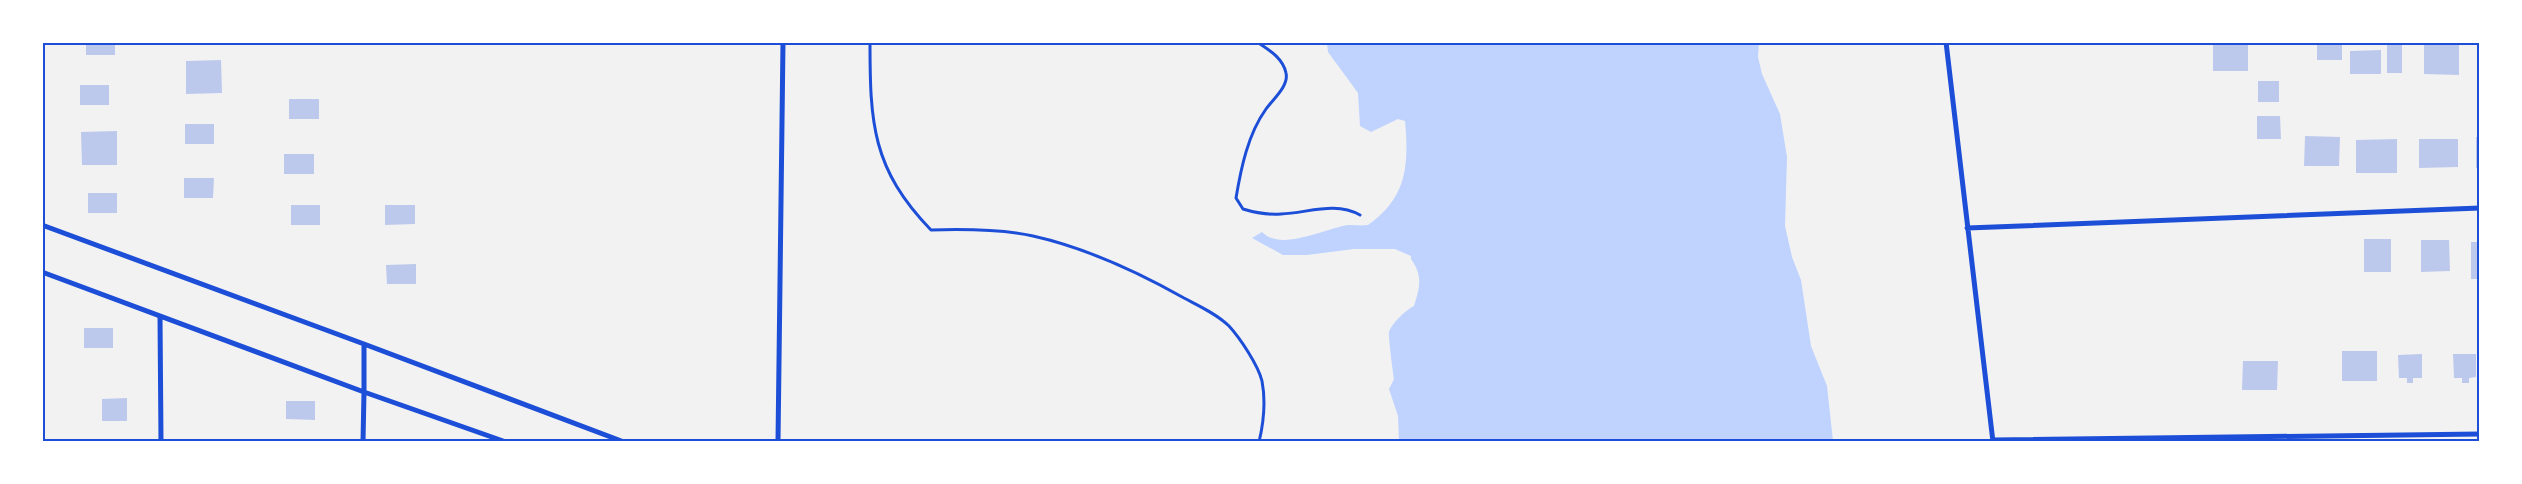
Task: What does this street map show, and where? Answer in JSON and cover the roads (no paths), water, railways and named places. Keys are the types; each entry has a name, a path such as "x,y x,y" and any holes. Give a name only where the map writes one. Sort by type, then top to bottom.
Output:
{"street":[{"path":"778,442 783,42"},
{"path":"1946,42 1993,441 2480,434"},
{"path":"1967,228 2480,208"},
{"path":"42,225 624,442"},
{"path":"42,272 364,392 506,442"},
{"path":"160,316 161,442"},
{"path":"364,344 364,442"}],"water":[{"path":"1327,43 1759,43 1758,57 1762,74 1780,114 1787,157 1785,226 1792,257 1801,280 1811,346 1827,386 1833,441 1399,441 1398,416 1389,389 1394,379 1389,332 1400,317 1414,306 1419,287 1419,276 1411,256 1395,249 1354,249 1307,255 1283,255 1252,238 1262,232 1270,238 1280,240 1292,239 1348,225 1368,225 1391,204 1403,179 1406,152 1405,121 1398,119 1371,132 1360,126 1358,93 1328,52"}]}
